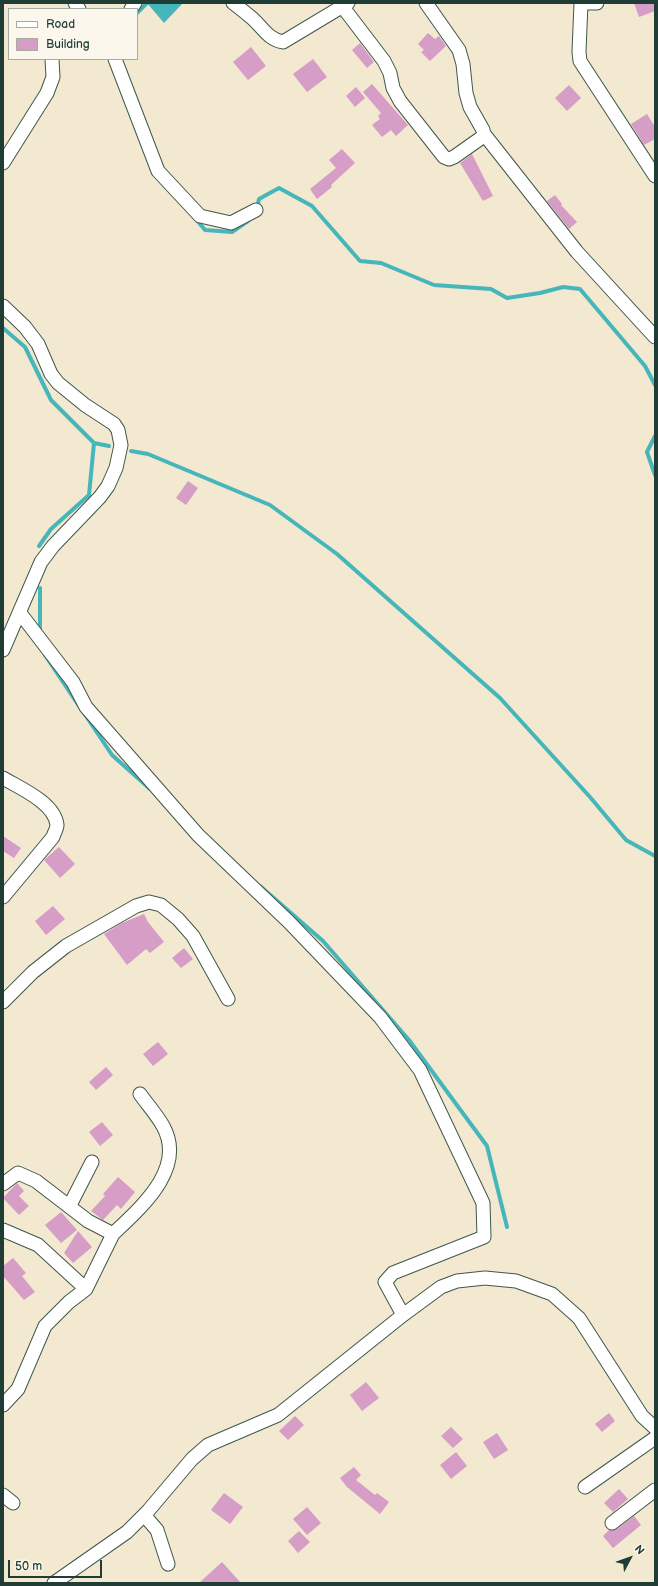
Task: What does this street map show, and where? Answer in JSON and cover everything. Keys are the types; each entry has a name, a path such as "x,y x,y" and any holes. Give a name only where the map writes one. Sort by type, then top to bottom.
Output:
{"street":[{"path":"233,3 254,20 266,34 274,40 283,42 345,4 384,61 390,73 393,88 400,100 444,157 449,159 454,157 481,138 484,134"},
{"path":"426,3 459,50 463,64 466,93 484,134 577,252 655,336"},
{"path":"597,3 582,3 579,52 580,61 655,176"},
{"path":"3,163 47,92 53,77 52,60"},
{"path":"115,60 158,171 200,216 231,223 256,210"},
{"path":"3,306 25,327 38,344 51,374 58,383 85,406 114,424 118,430 121,445 116,468 100,497 44,557 3,650"},
{"path":"20,613 73,682 86,706 193,829 289,922 380,1017 420,1070 483,1203 484,1237 393,1273 385,1282 403,1314"},
{"path":"3,897 53,837 57,826 55,818 45,804 4,781"},
{"path":"3,1002 33,972 66,946 136,906 149,902 161,905 178,919 193,936 228,999"},
{"path":"3,1405 18,1389 45,1326 69,1302 86,1289 113,1234 150,1197 166,1168 170,1147 164,1127 140,1094"},
{"path":"70,1206 92,1162"},
{"path":"3,1184 18,1173 36,1181 88,1221 113,1234"},
{"path":"3,1230 38,1244 86,1289"},
{"path":"54,1583 127,1532 144,1515 192,1459 208,1445 278,1415 403,1314 441,1287 457,1281 485,1278 516,1281 552,1294 579,1318 642,1416 655,1428"},
{"path":"585,1487 652,1446"},
{"path":"612,1523 655,1490"},
{"path":"144,1515 157,1530 168,1564"}],"water":[{"path":"147,3 183,3 164,23"}],"building":[{"path":"634,3 655,3 655,11 639,17"},
{"path":"428,33 435,39 439,36 446,46 430,61 421,52 424,50 418,44"},
{"path":"360,43 374,62 367,68 352,50"},
{"path":"251,47 266,66 248,80 233,62"},
{"path":"313,59 327,77 307,92 293,74"},
{"path":"372,84 408,125 396,136 391,130 382,137 372,125 380,119 378,116 381,113 363,92"},
{"path":"569,85 581,98 567,111 555,98"},
{"path":"356,87 365,98 355,107 346,96"},
{"path":"647,114 655,127 655,139 644,145 631,124"},
{"path":"342,149 355,163 331,185 332,187 317,199 310,189 336,168 329,160"},
{"path":"472,154 493,196 483,201 460,163"},
{"path":"555,195 562,204 561,205 577,222 569,229 547,201"},
{"path":"188,481 198,488 186,505 176,498"},
{"path":"3,836 21,848 14,858 3,851"},
{"path":"59,847 75,864 60,878 44,860"},
{"path":"53,906 65,919 46,935 35,921"},
{"path":"144,914 148,922 164,942 150,953 146,949 127,965 104,934 122,923"},
{"path":"184,948 193,959 181,968 172,958"},
{"path":"158,1042 168,1054 153,1066 143,1054"},
{"path":"106,1067 113,1075 96,1090 89,1082"},
{"path":"102,1122 113,1135 100,1146 89,1132"},
{"path":"118,1177 135,1192 121,1209 117,1205 103,1220 91,1211 105,1196 103,1194"},
{"path":"17,1183 24,1191 19,1196 29,1206 19,1215 3,1198"},
{"path":"61,1212 77,1230 61,1243 45,1225"},
{"path":"78,1231 92,1247 73,1263 64,1253"},
{"path":"13,1258 26,1273 22,1276 35,1292 24,1300 3,1276 3,1266"},
{"path":"366,1382 379,1398 362,1411 350,1395"},
{"path":"609,1413 615,1421 602,1432 595,1424"},
{"path":"295,1416 304,1425 288,1440 279,1431"},
{"path":"451,1427 463,1439 453,1448 441,1436"},
{"path":"497,1433 508,1450 494,1459 483,1442"},
{"path":"456,1452 467,1466 451,1479 440,1465"},
{"path":"354,1467 361,1475 356,1480 375,1495 377,1493 389,1502 380,1514 347,1487 340,1478"},
{"path":"619,1489 628,1499 613,1512 604,1503"},
{"path":"224,1493 243,1507 230,1524 211,1510"},
{"path":"307,1507 321,1523 307,1535 293,1519"},
{"path":"634,1516 641,1525 613,1548 603,1536 609,1530 617,1529"},
{"path":"299,1531 310,1542 298,1553 288,1541"},
{"path":"222,1562 241,1583 199,1583"}],"waterway":[{"path":"138,12 147,3"},
{"path":"257,208 259,199 279,188 312,206 360,261 381,263 434,285 491,289 507,298 540,293 563,287 580,289 645,366 655,385"},
{"path":"195,218 205,230 232,232 248,221"},
{"path":"3,328 25,347 51,400 94,443 109,446"},
{"path":"655,436 647,452 655,475"},
{"path":"39,546 51,529 89,495 94,443"},
{"path":"131,451 148,454 270,505 337,554 500,698 590,797 626,840 655,856"},
{"path":"40,588 40,634"},
{"path":"45,655 79,706"},
{"path":"84,713 112,755 150,789"},
{"path":"260,886 323,941 409,1040 487,1146 507,1227"}]}
